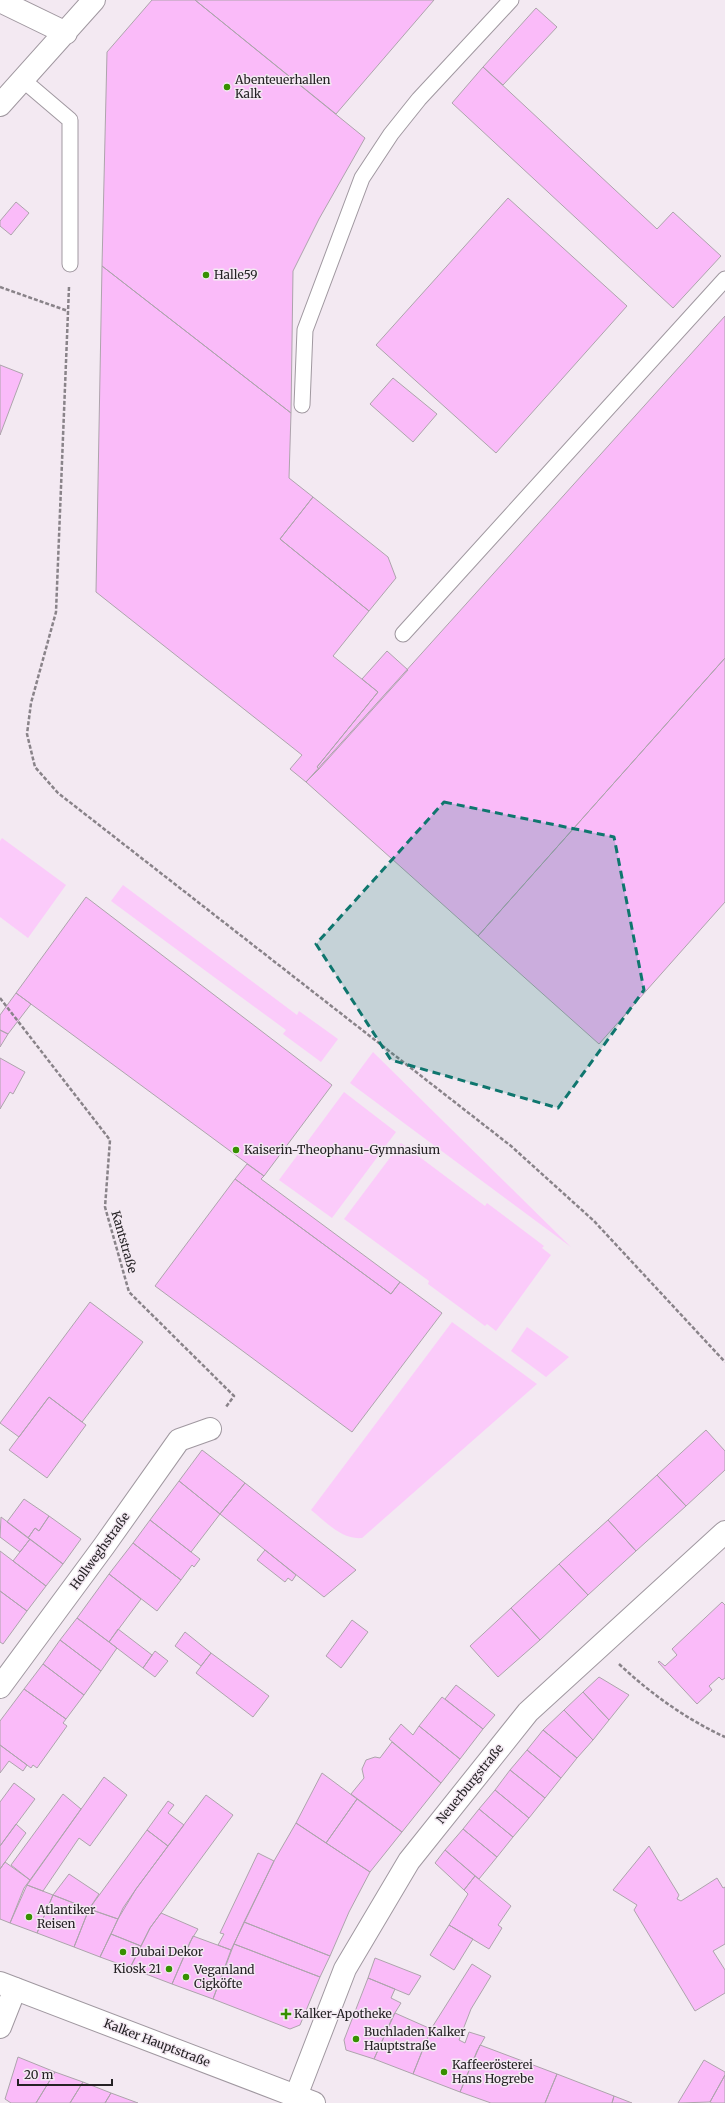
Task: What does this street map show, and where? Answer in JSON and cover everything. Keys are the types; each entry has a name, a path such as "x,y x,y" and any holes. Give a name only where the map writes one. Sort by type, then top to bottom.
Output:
{"street":[{"path":"0,105 94,0"},
{"path":"0,2 66,33"},
{"name":"Hollweghstraße","path":"0,1688 104,1546 179,1440 210,1429"},
{"name":"Neuerburgstraße","path":"305,2100 345,1969 409,1861 528,1712 725,1532"},
{"path":"0,2027 7,1986"},
{"name":"Kalker Hauptstraße","path":"7,1986 305,2100"}],"lane":[{"path":"302,405 305,330 362,178 391,134 419,99 511,0"},
{"path":"23,80 70,120 70,264"},
{"path":"403,634 725,279"}],"path":[{"path":"70,264 56,612 31,703 27,734 35,767 58,793 511,1146 594,1221 725,1362"},
{"path":"0,287 68,311"},
{"name":"Kantstraße","path":"0,998 110,1140 105,1207 130,1292 234,1396 210,1429"},
{"path":"600,1646 637,1681 679,1712 725,1737"}],"highlighted area":[{"path":"444,802 614,837 644,990 558,1108 391,1060 316,944"}],"shaded area":[{"path":"2,838 66,885 28,938 0,917 0,841"},
{"path":"123,885 297,1015 299,1011 338,1039 321,1062 283,1034 286,1030 111,901"},
{"path":"373,1052 571,1247 350,1083"},
{"path":"344,1092 396,1132 332,1218 279,1180"},
{"path":"401,1143 485,1206 487,1203 544,1246 542,1248 551,1255 496,1331 487,1324 485,1326 428,1284 429,1281 344,1219"},
{"path":"452,1322 537,1384 362,1538 355,1538 341,1533 328,1525 311,1510"},
{"path":"527,1327 569,1357 546,1377 511,1351"}],"building":[{"path":"152,0 195,0 365,138 319,219 293,271 291,413 102,266 107,52"},
{"path":"195,0 434,0 336,114"},
{"path":"536,8 557,27 503,85 483,67"},
{"path":"483,67 657,229 673,212 721,256 673,308 452,103"},
{"path":"508,198 627,306 496,453 376,345"},
{"path":"16,202 29,213 11,235 0,226 0,221"},
{"path":"102,266 291,413 289,478 313,497 280,539 369,611 333,656 378,692 317,767 319,769 306,782 290,769 302,755 96,592"},
{"path":"725,316 725,658 478,936 306,782"},
{"path":"0,365 23,374 0,435"},
{"path":"393,378 437,414 413,442 370,404"},
{"path":"313,497 388,557 396,578 369,611 280,539"},
{"path":"387,651 408,670 319,769 317,767 378,692 362,679"},
{"path":"725,658 725,902 599,1044 478,936"},
{"path":"86,897 332,1085 264,1176 16,993"},
{"path":"16,993 31,1004 8,1034 0,1030 0,1015"},
{"path":"0,1030 8,1034 0,1047"},
{"path":"0,1058 25,1072 13,1094 10,1092 0,1109"},
{"path":"247,1164 264,1176 261,1179 400,1282 391,1294 235,1179"},
{"path":"235,1179 391,1294 400,1282 442,1313 352,1432 155,1286"},
{"path":"90,1302 143,1342 82,1422 49,1397 19,1437 0,1423"},
{"path":"49,1397 86,1425 47,1478 9,1450"},
{"path":"706,1430 725,1451 725,1470 686,1506 657,1475"},
{"path":"202,1450 245,1483 220,1514 179,1481"},
{"path":"657,1475 686,1506 636,1551 608,1520"},
{"path":"179,1481 220,1514 191,1552 150,1520"},
{"path":"245,1483 356,1570 324,1597 220,1514"},
{"path":"24,1499 49,1516 39,1531 35,1528 28,1538 7,1522"},
{"path":"49,1516 81,1539 63,1564 28,1538 35,1528 39,1531"},
{"path":"1,1517 30,1539 20,1552 0,1537"},
{"path":"150,1520 200,1559 194,1567 192,1565 181,1580 133,1543"},
{"path":"608,1520 636,1551 588,1595 559,1564"},
{"path":"30,1539 63,1564 46,1586 13,1561"},
{"path":"133,1543 181,1580 157,1611 109,1574"},
{"path":"265,1550 296,1575 292,1581 288,1578 285,1582 257,1560"},
{"path":"0,1551 46,1586 27,1611 0,1591"},
{"path":"559,1564 588,1595 540,1640 511,1608"},
{"path":"109,1574 141,1599 109,1642 77,1618"},
{"path":"0,1591 27,1611 3,1644 0,1642"},
{"path":"722,1602 725,1605 725,1678 722,1680 719,1677 709,1686 712,1690 697,1704 658,1662 659,1661 665,1666 677,1655 672,1649"},
{"path":"511,1608 540,1640 498,1677 470,1646"},
{"path":"77,1618 117,1648 101,1671 60,1640"},
{"path":"352,1620 368,1632 341,1668 326,1656"},
{"path":"118,1629 152,1655 143,1668 109,1642"},
{"path":"185,1632 211,1653 201,1666 175,1646"},
{"path":"60,1640 101,1671 84,1695 43,1664"},
{"path":"155,1651 168,1661 155,1677 143,1668"},
{"path":"211,1653 269,1696 253,1717 196,1673"},
{"path":"43,1664 84,1695 66,1719 24,1689"},
{"path":"599,1677 629,1695 609,1720 583,1692"},
{"path":"456,1685 495,1715 483,1729 445,1699"},
{"path":"24,1689 66,1719 63,1723 67,1726 37,1768 33,1765 31,1768 0,1745 0,1721"},
{"path":"583,1692 609,1720 593,1740 564,1710"},
{"path":"442,1697 483,1729 460,1759 419,1726"},
{"path":"564,1710 593,1740 577,1758 543,1730"},
{"path":"401,1724 413,1735 419,1726 460,1759 441,1783 389,1739"},
{"path":"543,1730 577,1758 561,1778 527,1750"},
{"path":"392,1742 441,1783 402,1832 351,1794 364,1778 362,1769 366,1760 375,1757 380,1758"},
{"path":"0,1745 27,1765 23,1771 9,1761 0,1773"},
{"path":"527,1750 561,1778 545,1798 510,1770"},
{"path":"510,1770 545,1798 529,1818 495,1790"},
{"path":"322,1773 357,1799 326,1843 296,1823"},
{"path":"104,1777 127,1795 90,1846 79,1838 43,1891 27,1885"},
{"path":"14,1783 35,1799 0,1846 0,1802"},
{"path":"495,1790 529,1818 513,1837 479,1809"},
{"path":"63,1794 81,1809 30,1880 11,1865"},
{"path":"206,1795 233,1815 150,1928 141,1946 111,1934 123,1908"},
{"path":"357,1799 402,1832 370,1872 326,1843"},
{"path":"168,1801 174,1805 168,1813 184,1825 168,1846 147,1830"},
{"path":"479,1809 513,1837 497,1857 463,1829"},
{"path":"296,1823 370,1872 349,1912 330,1956 244,1922 274,1861"},
{"path":"16,1824 26,1833 0,1869 0,1846"},
{"path":"463,1829 497,1857 479,1879 445,1850"},
{"path":"147,1830 168,1846 136,1889 118,1919 89,1909"},
{"path":"649,1846 679,1895 677,1899 681,1901 717,1878 723,1888 725,1887 725,1944 713,1951 725,1970 725,1993 695,2011 634,1910 637,1905 613,1890"},
{"path":"445,1850 475,1876 464,1890 435,1863"},
{"path":"258,1853 274,1861 231,1950 218,1945 224,1934 220,1933"},
{"path":"5,1862 30,1880 24,1888 10,1923 0,1919 0,1869"},
{"path":"69,1874 99,1894 89,1909 53,1895"},
{"path":"475,1876 511,1906 498,1925 502,1928 489,1949 449,1925 468,1894 464,1890"},
{"path":"27,1885 53,1895 37,1933 10,1923"},
{"path":"53,1895 89,1909 74,1947 37,1933"},
{"path":"89,1909 118,1919 100,1957 74,1947"},
{"path":"161,1913 198,1929 190,1942 172,1984 130,1968 150,1928"},
{"path":"244,1922 330,1956 320,1977 234,1944"},
{"path":"449,1925 473,1939 454,1970 430,1955"},
{"path":"111,1934 141,1946 130,1968 100,1957"},
{"path":"193,1936 231,1950 213,1999 172,1984"},
{"path":"234,1944 320,1977 300,2025 290,2029 213,1999"},
{"path":"375,1958 421,1976 409,1995 368,1978"},
{"path":"472,1964 491,1976 471,2009 459,2040 465,2043 469,2032 485,2037 477,2051 460,2092 413,2074 431,2029"},
{"path":"368,1978 395,1989 391,1998 401,2003 393,2016 374,2059 346,2050 344,2040"},
{"path":"395,2013 431,2029 413,2074 374,2059"},
{"path":"480,2045 557,2074 545,2103 491,2103 460,2092"},
{"path":"18,2057 55,2072 36,2103 11,2103 5,2099"},
{"path":"704,2060 725,2072 725,2075 710,2102 678,2103"},
{"path":"55,2072 83,2082 70,2103 36,2103"},
{"path":"557,2074 614,2096 612,2103 545,2103"},
{"path":"725,2075 725,2103 710,2102"},
{"path":"83,2082 111,2093 105,2103 70,2103"},
{"path":"111,2093 138,2103 105,2103"},
{"path":"614,2096 632,2103 612,2103"}],"place":[{"name":"Abenteuerhallen Kalk","path":"227,87"},
{"name":"Halle59","path":"206,275"},
{"name":"Kaiserin-Theophanu-Gymnasium","path":"236,1150"},
{"name":"Atlantiker Reisen","path":"29,1917"},
{"name":"Dubai Dekor","path":"123,1952"},
{"name":"Kiosk 21","path":"169,1969"},
{"name":"Veganland Cigköfte","path":"186,1977"},
{"name":"Kalker-Apotheke","path":"286,2014"},
{"name":"Buchladen Kalker Hauptstraße","path":"356,2039"},
{"name":"Kaffeerösterei Hans Hogrebe","path":"444,2072"}]}
